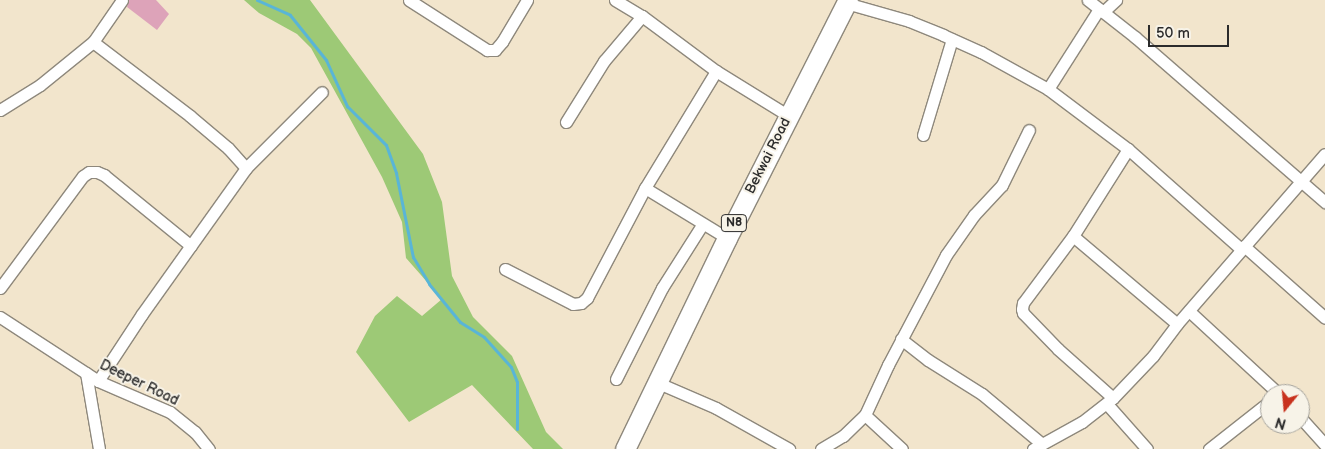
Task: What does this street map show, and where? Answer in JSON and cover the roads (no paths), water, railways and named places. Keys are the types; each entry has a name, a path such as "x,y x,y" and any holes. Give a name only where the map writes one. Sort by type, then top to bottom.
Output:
{"highway":[{"name":"Bekwai Road","path":"625,449 726,238 847,2"}],"street":[{"path":"0,110 40,85 93,42 122,0"},
{"path":"409,0 487,50 495,50 502,42 527,0"},
{"path":"1088,0 1135,37 1263,149 1302,180 1325,202"},
{"path":"1048,89 1101,11 1116,0"},
{"path":"621,2 716,71 789,116"},
{"path":"847,2 909,22 952,39 1048,89 1128,149 1325,318"},
{"path":"566,122 604,61 642,16"},
{"path":"923,135 952,39"},
{"path":"93,42 190,116 228,148 246,168"},
{"path":"505,269 573,304 587,298 645,188 716,71"},
{"path":"98,381 142,314 246,168 322,92"},
{"path":"820,449 843,436 865,415 901,339 946,255 974,215 1002,185 1029,130"},
{"path":"1128,149 1073,236 1023,303 1023,313 1110,401 1147,449"},
{"path":"901,339 922,356 982,394 1038,446 1082,422 1110,401 1153,356 1177,324 1242,247 1325,154"},
{"path":"0,288 83,176 89,172 104,175 191,246"},
{"path":"645,188 702,225 726,238"},
{"path":"616,379 662,288 702,225"},
{"path":"1073,236 1177,324"},
{"path":"1189,311 1264,384"},
{"name":"Deeper Road","path":"0,317 98,381 170,412 195,432 209,449"},
{"path":"86,373 99,449"},
{"path":"656,382 716,408 776,439 790,449"},
{"path":"1209,449 1260,409"},
{"path":"865,415 902,449"},
{"path":"1310,428 1325,445"}],"waterway":[{"path":"257,0 290,15 326,60 347,106 386,145 396,173 413,257 429,284 460,322 484,337 511,367 517,382 517,429"}]}
